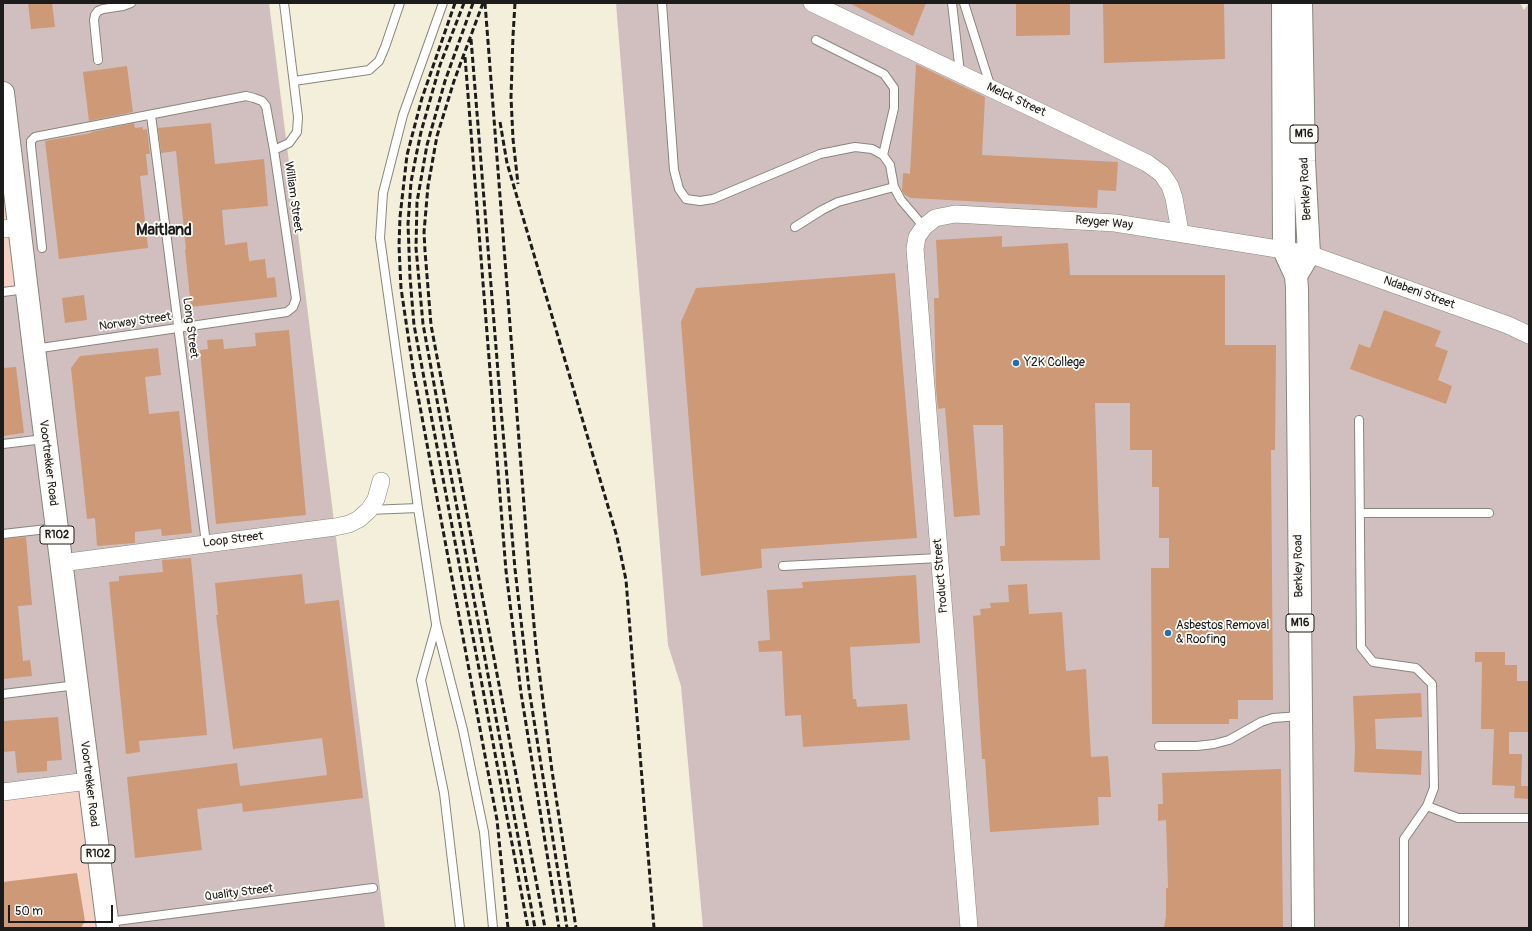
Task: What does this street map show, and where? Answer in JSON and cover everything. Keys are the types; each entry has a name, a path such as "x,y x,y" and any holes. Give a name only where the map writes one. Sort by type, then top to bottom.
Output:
{"main road":[{"name":"Berkley Road","path":"1283,3 1304,161 1309,254"},
{"name":"Berkley Road","path":"1301,3 1293,72 1284,250 1296,276 1303,928"},
{"name":"Voortrekker Road","path":"3,97 11,228 26,289 56,528 78,685 88,781 108,925"},
{"path":"1296,276 1309,254"}],"street":[{"name":"Melck Street","path":"812,3 1147,164 1162,174 1170,186 1174,198 1180,232"},
{"name":"Reyger Way","path":"924,227 935,218 955,214 1115,223 1180,232 1284,250"},
{"name":"Product Street","path":"924,227 918,237 915,249 969,928"},
{"name":"Ndabeni Street","path":"1284,250 1309,254 1508,325 1529,335"},
{"name":"Loop Street","path":"61,563 349,524 359,519 369,510 376,499 381,481"},
{"path":"3,792 88,781"}],"lane":[{"path":"98,60 94,20 95,15 98,11 103,9 123,6 131,3"},
{"path":"274,150 289,143 297,132 298,117 284,3"},
{"path":"294,81 369,70 379,61 400,3"},
{"path":"443,3 403,115 383,193 380,238 436,624 463,730 484,832 493,928"},
{"path":"662,3 674,170 680,189 686,199 700,201 713,199 820,154 855,147 872,149 883,155 890,165 894,187 901,200 924,227"},
{"path":"952,3 960,74"},
{"path":"964,3 991,89"},
{"path":"816,40 884,74 894,88 894,108 883,155"},
{"name":"William Street","path":"151,115 246,96 262,101 266,106 296,299 293,307 287,312"},
{"path":"42,248 31,146 35,136 151,115"},
{"name":"Long Street","path":"151,115 206,543"},
{"path":"795,227 838,202 894,187"},
{"path":"3,292 26,289"},
{"name":"Norway Street","path":"34,349 287,312"},
{"path":"1359,420 1361,647 1374,662 1416,668 1432,684 1434,788 1427,806 1404,839 1404,928"},
{"path":"3,444 45,439"},
{"path":"369,510 418,508"},
{"path":"1360,513 1489,513"},
{"path":"3,534 56,528"},
{"path":"783,566 939,558"},
{"path":"436,624 421,680 444,793 460,928"},
{"path":"3,694 78,685"},
{"path":"1159,746 1197,746 1214,744 1229,740 1261,722 1273,718 1301,716"},
{"path":"1427,806 1458,818 1529,818"},
{"name":"Quality Street","path":"108,925 130,924 373,888"}],"shaded area":[{"path":"3,3 269,3 385,928 108,928 88,781 3,792 3,291 26,289 3,93"},
{"path":"616,3 1520,3 1524,10 1529,3 1529,928 703,928 681,686 668,645"},
{"path":"3,93 26,289 3,291"},
{"path":"88,781 108,928 3,928 3,792"}],"building":[{"path":"28,3 52,3 55,27 31,29"},
{"path":"849,3 926,3 913,36"},
{"path":"1016,3 1070,3 1070,35 1016,36"},
{"path":"1103,3 1224,3 1225,59 1104,63"},
{"path":"916,64 985,97 982,155 1118,162 1116,191 1098,190 1097,208 911,198 905,195 902,191 903,173 910,174"},
{"path":"127,66 133,112 89,121 83,72"},
{"path":"134,123 135,128 143,127 143,130 147,129 150,154 146,154 148,175 140,176 148,248 59,259 45,141 91,133"},
{"path":"211,123 215,164 264,159 268,206 222,210 225,245 247,242 249,261 265,259 267,278 275,277 277,297 191,307 176,151 161,153 158,128"},
{"path":"1002,236 1002,247 1068,243 1070,275 1225,275 1225,345 1276,345 1275,450 1271,450 1273,700 1238,700 1238,719 1229,719 1229,724 1152,724 1151,568 1169,568 1169,538 1159,538 1159,487 1152,487 1152,450 1130,450 1130,403 1095,403 1100,560 1001,561 1000,546 1005,546 1003,425 973,425 980,515 954,517 945,408 938,409 936,388 934,298 939,298 936,240"},
{"path":"895,273 917,538 761,549 762,568 701,576 681,322 696,288"},
{"path":"84,295 87,320 65,323 62,298"},
{"path":"1384,310 1441,331 1435,346 1448,351 1438,380 1452,386 1446,404 1350,369 1359,344 1370,348"},
{"path":"289,330 306,515 216,524 200,350 208,349 207,340 223,339 224,349 256,346 255,333"},
{"path":"158,348 161,375 145,377 149,414 179,411 192,533 162,536 161,529 135,532 135,543 97,546 95,518 87,519 71,368 80,356"},
{"path":"16,367 24,433 3,436 3,368"},
{"path":"26,537 32,605 18,606 23,661 30,660 32,676 3,679 3,539"},
{"path":"191,558 207,735 139,741 140,752 126,754 109,582 119,581 119,576 163,572 162,560"},
{"path":"302,574 305,604 339,600 363,798 243,812 242,803 197,809 202,850 135,858 127,777 237,763 240,786 327,775 322,738 233,749 216,615 218,615 215,583"},
{"path":"916,575 920,643 850,647 853,699 856,699 857,707 907,704 910,740 803,747 801,715 785,716 782,651 759,652 758,641 770,640 767,590 803,588 802,582"},
{"path":"1027,584 1029,614 1062,612 1066,671 1086,669 1091,757 1108,756 1111,797 1098,797 1099,825 990,832 985,759 982,759 973,616 981,615 980,609 991,608 990,603 1009,602 1008,585"},
{"path":"1475,652 1505,652 1505,665 1517,665 1517,681 1529,681 1529,732 1509,732 1509,754 1522,754 1521,786 1529,786 1529,799 1514,798 1515,786 1492,785 1494,729 1481,729 1482,662 1475,662"},
{"path":"1421,693 1422,717 1375,719 1376,749 1422,751 1421,775 1354,772 1355,748 1353,696"},
{"path":"58,717 62,760 47,761 47,771 17,773 15,751 3,752 3,721"},
{"path":"1281,769 1283,928 1164,928 1166,916 1166,888 1168,888 1166,820 1158,821 1158,804 1163,804 1162,773"},
{"path":"77,873 85,921 81,928 3,928 3,882"}],"railway":[{"path":"455,3 422,98 407,155 400,217 399,246 401,288 413,369 497,820 508,928"},
{"path":"464,3 440,65 421,132 416,156 411,182 408,224 410,277 414,325 528,928"},
{"path":"473,3 445,81 427,145 417,202 416,248 423,324 535,928"},
{"path":"483,3 454,81 437,136 428,186 424,232 425,251 431,325 545,928"},
{"path":"485,3 536,647 552,771 576,928"},
{"path":"515,3 511,97 513,139 518,184"},
{"path":"471,39 515,569 529,689 567,928"},
{"path":"465,57 506,571 521,693 559,928"},
{"path":"500,122 507,163 617,537 626,580 654,928"}],"place":[{"name":"Y2K College","path":"1016,363"},
{"name":"Asbestos Removal & Roofing","path":"1168,633"}],"district":[{"name":"Maitland","path":"164,231"}]}
